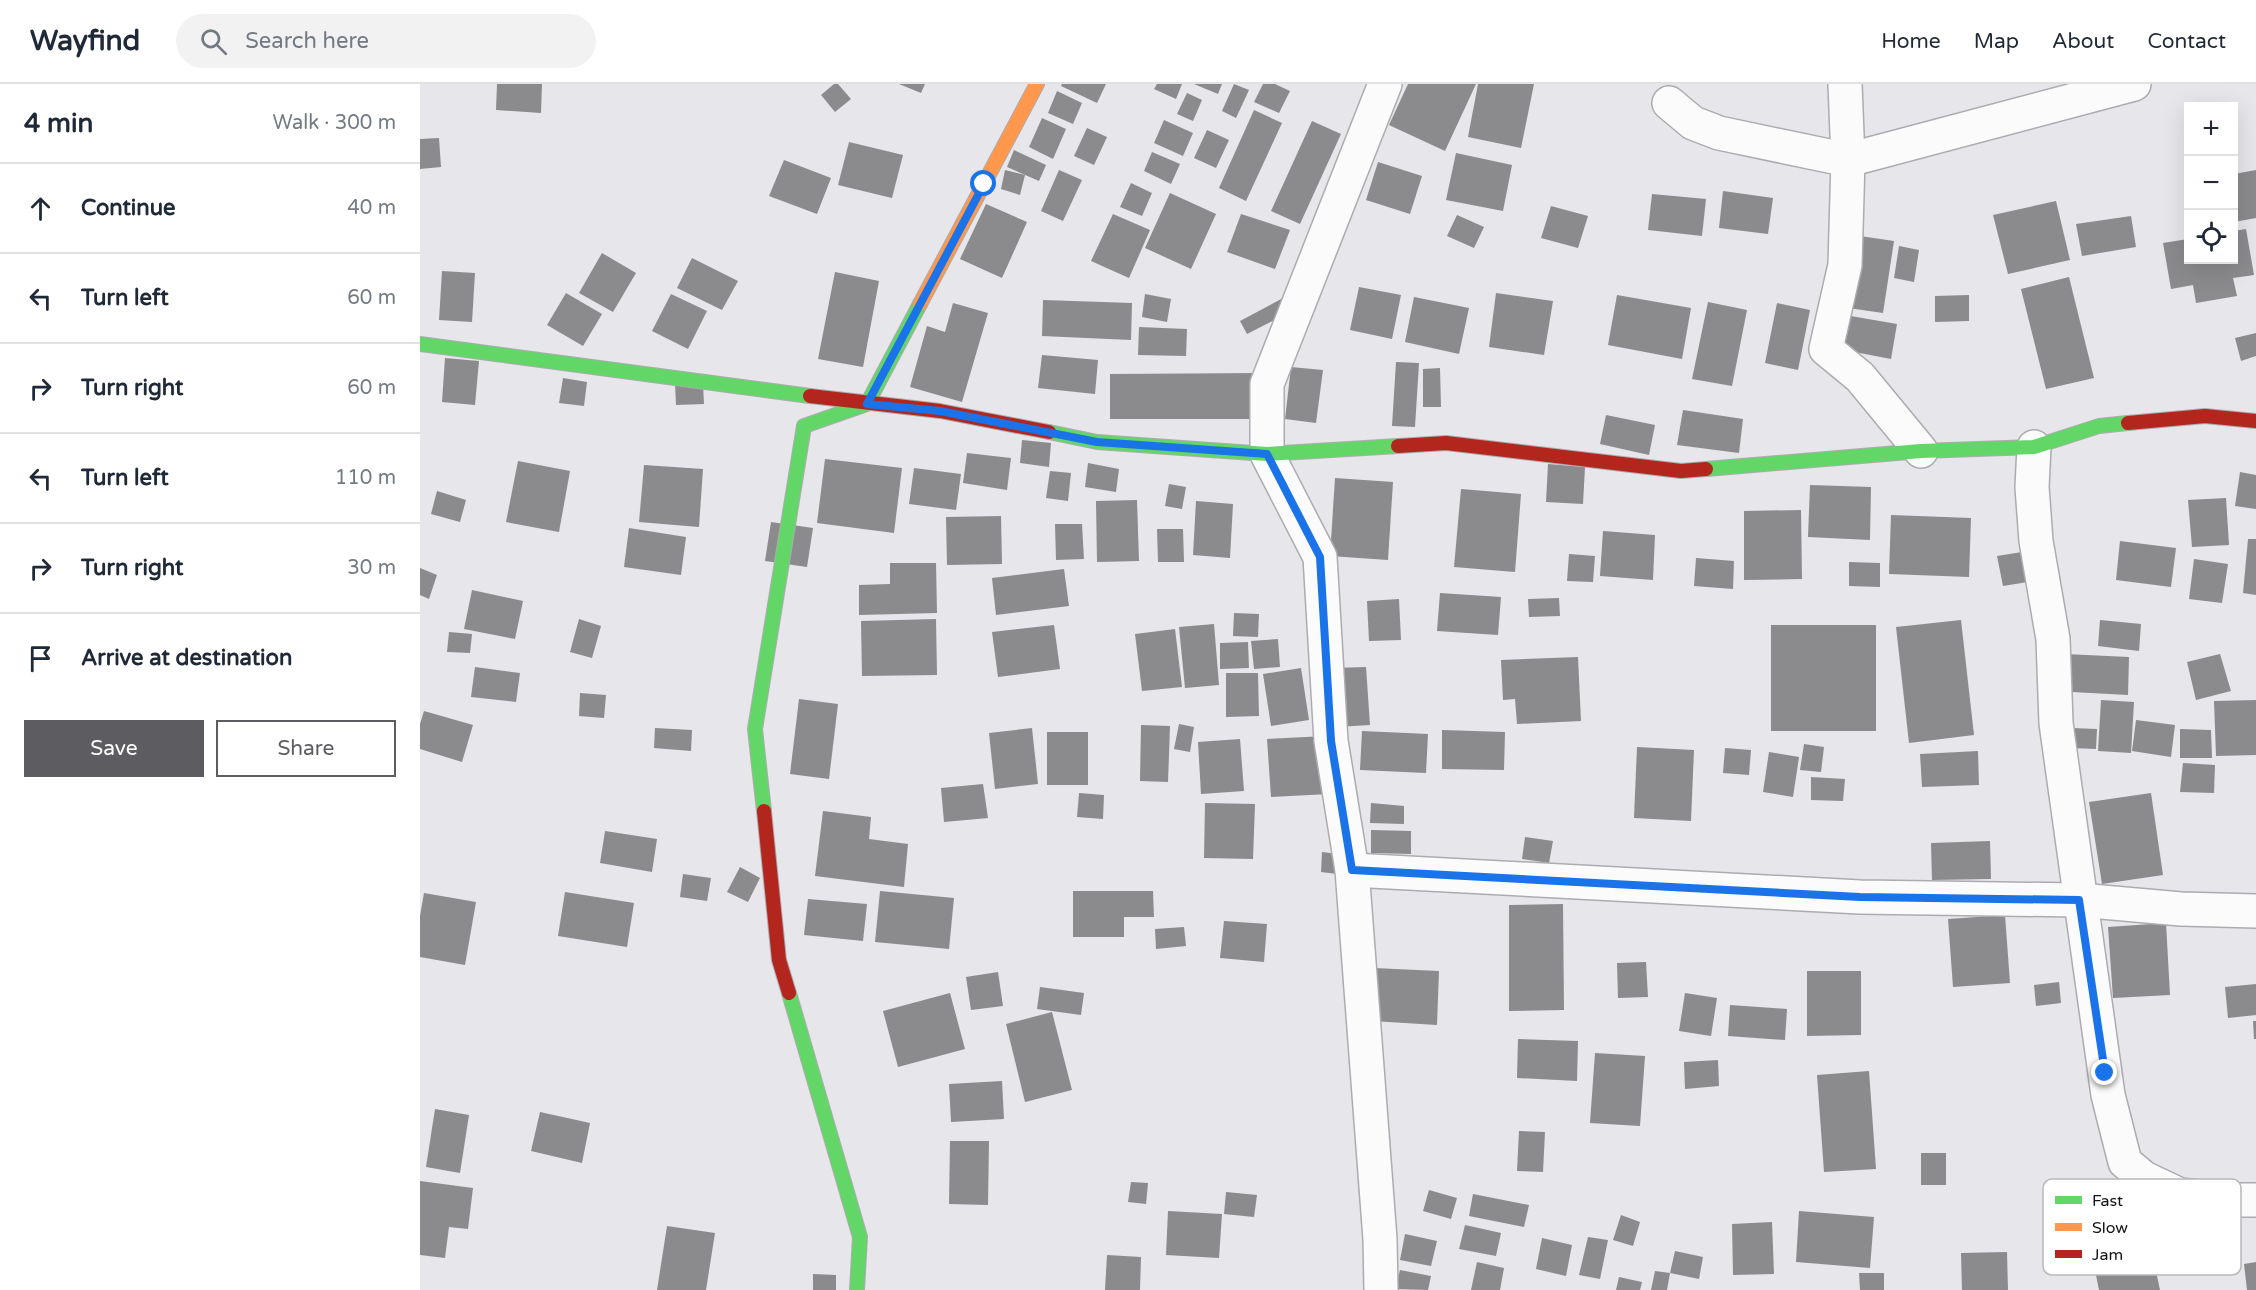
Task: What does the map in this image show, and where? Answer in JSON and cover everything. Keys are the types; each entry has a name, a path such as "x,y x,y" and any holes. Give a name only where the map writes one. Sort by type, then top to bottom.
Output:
{"street":[{"path":"857,1290 860,1237 779,960 755,729 804,426 867,404 1037,84"},
{"path":"1381,1290 1380,1239 1352,870 1331,741 1320,557 1267,454 1267,384 1384,84"},
{"path":"1845,84 1848,160 1845,265 1826,349 1860,377 1921,451"},
{"path":"1669,103 1693,123 1719,133 1848,160 2134,84"},
{"path":"420,344 867,404 940,411 1097,442 1267,454 1446,443 1681,471 1921,451 2034,447 2099,426 2205,416 2256,421"},
{"path":"2034,447 2032,487 2036,541 2053,639 2056,723 2108,1095 2126,1162 2146,1179"},
{"path":"1352,870 1860,897 2079,900 2181,909 2256,911"}],"building":[{"path":"497,84 542,84 541,113 496,110"},
{"path":"834,84 838,84 851,99 835,112 821,95"},
{"path":"899,84 925,84 921,93"},
{"path":"1062,84 1106,84 1097,103 1061,86"},
{"path":"1157,84 1182,84 1176,99 1154,89"},
{"path":"1194,84 1222,84 1218,94"},
{"path":"1234,84 1249,90 1236,118 1222,111"},
{"path":"1263,84 1275,84 1290,91 1279,113 1254,102"},
{"path":"1408,84 1476,84 1445,151 1389,125"},
{"path":"1478,84 1534,84 1521,148 1468,137"},
{"path":"1057,91 1082,103 1073,124 1048,113"},
{"path":"1187,93 1202,100 1193,121 1177,114"},
{"path":"1254,110 1282,123 1246,201 1219,188"},
{"path":"1042,118 1066,129 1053,159 1029,147"},
{"path":"1164,120 1193,133 1183,156 1154,143"},
{"path":"1312,121 1341,134 1300,224 1271,211"},
{"path":"1087,128 1107,137 1094,165 1074,156"},
{"path":"1207,130 1229,140 1216,168 1194,158"},
{"path":"439,138 441,167 420,169 420,139"},
{"path":"849,142 903,155 892,198 838,185"},
{"path":"1014,150 1046,165 1039,181 1007,167"},
{"path":"1152,152 1180,164 1171,184 1144,171"},
{"path":"1456,153 1512,165 1503,211 1446,200"},
{"path":"784,160 831,178 817,214 769,196"},
{"path":"1378,162 1422,176 1410,214 1366,200"},
{"path":"1005,170 1025,175 1020,195 1001,189"},
{"path":"1059,170 1082,180 1063,221 1041,211"},
{"path":"2256,170 2256,218 2238,221 2238,173"},
{"path":"1131,183 1152,193 1142,216 1120,207"},
{"path":"1723,191 1773,198 1768,234 1719,228"},
{"path":"1170,193 1216,214 1191,269 1145,248"},
{"path":"1652,194 1706,199 1702,236 1648,230"},
{"path":"2056,201 2070,260 2008,274 1993,215"},
{"path":"986,204 1027,222 1002,278 960,259"},
{"path":"1551,206 1588,216 1578,248 1541,238"},
{"path":"1113,214 1150,230 1129,278 1091,261"},
{"path":"1241,214 1290,230 1275,269 1227,252"},
{"path":"1457,215 1484,227 1474,248 1447,236"},
{"path":"2131,216 2136,247 2082,256 2076,224"},
{"path":"2246,229 2254,275 2233,278 2237,296 2196,303 2193,285 2171,289 2163,243 2184,240 2184,264 2238,264 2238,230"},
{"path":"1860,236 1894,241 1883,313 1848,308"},
{"path":"1899,246 1919,250 1914,282 1894,278"},
{"path":"602,253 636,273 613,312 579,293"},
{"path":"692,258 738,281 722,310 677,288"},
{"path":"442,271 475,273 472,322 439,320"},
{"path":"835,272 879,281 863,367 818,359"},
{"path":"2069,277 2094,378 2046,389 2021,289"},
{"path":"1359,287 1401,295 1392,339 1350,330"},
{"path":"566,293 602,314 583,346 547,325"},
{"path":"1496,293 1553,301 1544,355 1489,347"},
{"path":"671,294 707,311 688,349 652,331"},
{"path":"1145,294 1171,299 1167,322 1142,317"},
{"path":"1617,295 1691,308 1682,359 1608,345"},
{"path":"1969,295 1969,321 1935,322 1935,296"},
{"path":"1285,297 1292,311 1247,334 1240,321"},
{"path":"1414,297 1469,308 1459,354 1405,342"},
{"path":"1043,300 1132,303 1131,340 1042,336"},
{"path":"1708,302 1747,310 1732,386 1692,379"},
{"path":"953,303 988,313 962,402 910,387 927,326 945,332"},
{"path":"1777,303 1810,310 1798,370 1765,363"},
{"path":"1845,315 1897,324 1891,359 1839,349"},
{"path":"1139,327 1187,329 1186,356 1138,355"},
{"path":"2256,333 2256,356 2241,361 2235,338"},
{"path":"1042,355 1098,360 1095,394 1038,388"},
{"path":"445,358 479,361 475,405 442,402"},
{"path":"1396,362 1419,363 1415,427 1392,426"},
{"path":"1291,367 1323,370 1316,423 1285,419"},
{"path":"1440,368 1441,407 1423,407 1423,369"},
{"path":"1264,373 1265,419 1110,419 1110,374"},
{"path":"563,378 587,382 584,406 559,403"},
{"path":"675,384 703,384 704,404 676,405"},
{"path":"1683,410 1743,419 1739,453 1677,445"},
{"path":"1606,415 1655,425 1649,455 1600,444"},
{"path":"1022,440 1051,443 1049,467 1020,463"},
{"path":"967,453 1011,458 1007,490 963,483"},
{"path":"825,459 902,468 894,533 817,523"},
{"path":"518,461 570,471 559,532 506,522"},
{"path":"1088,463 1119,469 1116,492 1085,487"},
{"path":"1548,464 1585,467 1583,504 1546,502"},
{"path":"644,465 703,469 699,527 639,522"},
{"path":"914,468 961,474 956,510 909,504"},
{"path":"1050,471 1071,473 1068,501 1046,498"},
{"path":"2240,472 2256,475 2256,509 2235,506"},
{"path":"1335,478 1393,482 1388,560 1330,556"},
{"path":"1169,484 1186,487 1182,509 1165,506"},
{"path":"1810,485 1871,487 1870,540 1808,537"},
{"path":"1461,489 1521,494 1515,572 1454,567"},
{"path":"437,491 466,500 460,522 431,514"},
{"path":"2226,498 2229,545 2192,547 2188,500"},
{"path":"1137,500 1139,561 1097,562 1096,501"},
{"path":"1196,501 1233,504 1230,558 1193,555"},
{"path":"1801,510 1802,579 1744,580 1744,511"},
{"path":"1891,515 1971,518 1969,577 1889,574"},
{"path":"1001,516 1002,564 947,565 946,517"},
{"path":"771,522 813,528 807,567 765,561"},
{"path":"1055,524 1082,524 1084,559 1056,560"},
{"path":"629,528 686,537 681,575 624,567"},
{"path":"1157,529 1183,529 1184,562 1158,562"},
{"path":"1603,531 1655,535 1653,580 1600,576"},
{"path":"2248,539 2256,539 2256,595 2243,593"},
{"path":"2120,541 2176,548 2171,587 2116,580"},
{"path":"2022,552 2028,582 2003,586 1997,556"},
{"path":"1569,554 1595,556 1593,582 1567,581"},
{"path":"1696,558 1734,561 1733,589 1694,586"},
{"path":"2194,559 2228,564 2222,603 2189,599"},
{"path":"1849,562 1880,563 1880,587 1849,586"},
{"path":"890,563 936,563 937,613 859,615 859,585 890,584"},
{"path":"420,568 437,575 429,599 420,595"},
{"path":"1064,569 1069,606 996,615 992,578"},
{"path":"472,590 523,601 515,639 464,629"},
{"path":"1440,593 1501,597 1498,635 1437,631"},
{"path":"1559,598 1560,616 1529,617 1528,599"},
{"path":"1399,599 1401,640 1369,641 1367,601"},
{"path":"1234,613 1259,614 1258,637 1233,636"},
{"path":"579,619 601,626 592,658 570,652"},
{"path":"936,619 937,675 862,676 861,621"},
{"path":"1961,620 1974,735 1909,743 1896,627"},
{"path":"2100,620 2141,624 2139,651 2098,646"},
{"path":"1214,624 1219,685 1185,688 1179,627"},
{"path":"1054,625 1060,669 998,677 992,632"},
{"path":"1771,625 1876,625 1876,731 1771,731"},
{"path":"1175,629 1182,687 1142,691 1135,634"},
{"path":"449,632 472,634 470,653 447,652"},
{"path":"1278,639 1280,667 1254,669 1251,641"},
{"path":"1248,642 1249,668 1220,669 1220,643"},
{"path":"2065,654 2129,657 2128,695 2072,692 2072,689 2063,689"},
{"path":"2220,654 2231,691 2196,700 2187,662"},
{"path":"1578,657 1581,721 1517,724 1515,699 1503,700 1501,660"},
{"path":"475,667 520,673 516,702 471,697"},
{"path":"1366,667 1370,725 1337,727 1333,668"},
{"path":"1301,668 1309,720 1271,726 1263,674"},
{"path":"1226,673 1258,673 1259,716 1226,717"},
{"path":"580,693 606,695 604,718 579,716"},
{"path":"799,699 838,704 829,779 790,774"},
{"path":"2101,700 2134,702 2131,753 2098,751"},
{"path":"2256,700 2256,755 2216,756 2214,701"},
{"path":"424,711 473,725 462,762 420,749 420,724"},
{"path":"2136,720 2175,725 2171,757 2132,751"},
{"path":"1179,724 1194,727 1190,752 1174,749"},
{"path":"1141,725 1170,726 1168,782 1140,781"},
{"path":"655,728 692,730 691,751 654,748"},
{"path":"1032,728 1038,784 995,789 989,733"},
{"path":"2072,728 2097,729 2096,749 2071,748"},
{"path":"2180,729 2211,730 2212,758 2180,758"},
{"path":"1442,730 1505,732 1504,770 1442,769"},
{"path":"1362,731 1428,734 1426,773 1360,770"},
{"path":"1047,732 1088,732 1088,785 1047,785"},
{"path":"1326,736 1329,794 1271,797 1267,739"},
{"path":"1240,739 1244,791 1201,794 1198,742"},
{"path":"1804,744 1824,747 1821,772 1800,770"},
{"path":"1637,747 1694,750 1691,821 1634,818"},
{"path":"1725,748 1751,750 1749,775 1723,773"},
{"path":"1978,751 1979,785 1922,787 1920,754"},
{"path":"1769,752 1799,757 1793,797 1763,792"},
{"path":"2183,763 2215,765 2214,793 2180,792"},
{"path":"1811,777 1845,779 1843,801 1811,800"},
{"path":"983,784 988,818 944,822 941,788"},
{"path":"1079,793 1104,795 1103,819 1077,817"},
{"path":"2151,793 2163,875 2102,884 2089,802"},
{"path":"1205,803 1255,804 1253,859 1204,858"},
{"path":"1371,803 1404,806 1404,824 1370,823"},
{"path":"823,811 871,817 869,839 908,844 904,887 815,876"},
{"path":"1371,830 1411,831 1411,854 1371,853"},
{"path":"605,831 657,839 652,872 600,863"},
{"path":"1525,837 1553,841 1549,863 1522,859"},
{"path":"1990,841 1991,879 1932,880 1931,843"},
{"path":"1322,852 1339,854 1337,874 1321,872"},
{"path":"740,867 760,878 748,902 727,892"},
{"path":"683,874 711,878 707,901 680,897"},
{"path":"880,891 954,898 949,949 875,942"},
{"path":"1073,891 1153,891 1154,917 1124,917 1124,937 1073,937"},
{"path":"565,892 634,903 627,947 558,936"},
{"path":"424,893 476,902 465,965 420,957 420,916"},
{"path":"808,899 867,904 863,941 804,935"},
{"path":"1563,904 1564,1010 1509,1011 1509,905"},
{"path":"2005,915 2010,983 1953,987 1948,919"},
{"path":"1224,921 1267,924 1264,962 1220,958"},
{"path":"2166,923 2170,995 2113,998 2108,927"},
{"path":"1184,927 1186,946 1156,949 1155,929"},
{"path":"1646,962 1648,997 1618,998 1617,963"},
{"path":"1374,968 1439,971 1437,1025 1372,1021"},
{"path":"1807,971 1861,971 1861,1035 1807,1036"},
{"path":"998,972 1003,1006 971,1010 966,977"},
{"path":"2059,982 2061,1003 2036,1006 2034,985"},
{"path":"2256,984 2256,1015 2228,1018 2225,987"},
{"path":"1040,987 1084,993 1081,1015 1037,1009"},
{"path":"950,993 965,1049 898,1067 883,1011"},
{"path":"1685,993 1717,998 1711,1036 1679,1031"},
{"path":"1730,1005 1787,1009 1785,1040 1728,1036"},
{"path":"1052,1012 1072,1090 1025,1102 1006,1024"},
{"path":"2253,1021 2256,1021 2256,1039 2254,1039"},
{"path":"1518,1039 1578,1041 1577,1081 1517,1078"},
{"path":"1595,1053 1645,1056 1640,1126 1590,1123"},
{"path":"1718,1060 1719,1086 1685,1089 1684,1062"},
{"path":"1869,1071 1876,1169 1824,1172 1817,1075"},
{"path":"1002,1081 1004,1119 951,1122 949,1084"},
{"path":"435,1109 469,1115 460,1173 426,1167"},
{"path":"540,1112 590,1123 582,1163 531,1151"},
{"path":"1519,1131 1545,1132 1543,1172 1517,1171"},
{"path":"950,1141 989,1141 988,1205 949,1204"},
{"path":"1921,1153 1946,1153 1946,1185 1921,1185"},
{"path":"420,1181 473,1188 468,1229 449,1227 445,1258 420,1255"},
{"path":"1131,1182 1148,1183 1146,1204 1128,1202"},
{"path":"1429,1190 1457,1198 1451,1219 1423,1211"},
{"path":"1226,1192 1257,1195 1254,1217 1224,1214"},
{"path":"1473,1194 1529,1205 1524,1227 1469,1216"},
{"path":"1168,1211 1222,1214 1219,1258 1166,1255"},
{"path":"1799,1211 1874,1217 1870,1268 1796,1262"},
{"path":"1621,1215 1640,1222 1633,1246 1613,1240"},
{"path":"1772,1222 1774,1274 1733,1275 1732,1224"},
{"path":"1465,1225 1501,1233 1496,1256 1459,1249"},
{"path":"667,1226 715,1233 706,1290 657,1290"},
{"path":"1405,1234 1437,1241 1431,1266 1400,1260"},
{"path":"1588,1237 1608,1240 1600,1279 1579,1275"},
{"path":"1542,1238 1572,1245 1566,1276 1536,1269"},
{"path":"1675,1251 1703,1257 1699,1279 1670,1273"},
{"path":"2007,1252 2008,1290 1962,1290 1961,1253"},
{"path":"1107,1255 1141,1257 1140,1290 1105,1290"},
{"path":"1477,1262 1504,1268 1500,1290 1471,1290"},
{"path":"2256,1262 2256,1290 2247,1290 2244,1264"},
{"path":"1400,1270 1431,1276 1428,1290 1395,1289"},
{"path":"1655,1271 1670,1273 1667,1290 1651,1290"},
{"path":"1859,1273 1884,1273 1884,1290 1860,1290"},
{"path":"813,1274 836,1275 836,1290 813,1290"},
{"path":"2096,1275 2157,1275 2160,1290 2099,1290"},
{"path":"1619,1277 1642,1282 1640,1290 1616,1290"}],"traffic: fast":[{"path":"764,811 755,729 804,426 867,404 920,304"},
{"path":"420,344 810,396"},
{"path":"1706,469 1921,451 2034,447 2099,426 2128,423"},
{"path":"1049,432 1097,442 1267,454 1398,446"},
{"path":"789,993 860,1237 857,1290"}],"traffic: slow":[{"path":"920,304 1037,84"}],"traffic: jam":[{"path":"810,396 940,411 1049,432"},
{"path":"2128,423 2205,416 2256,421"},
{"path":"1398,446 1446,443 1681,471 1706,469"},
{"path":"764,811 779,960 789,993"}],"route":[{"path":"984,184 867,404 940,411 1097,442 1267,454 1320,557 1331,741 1352,870 1860,897 2079,900 2105,1073"}]}
